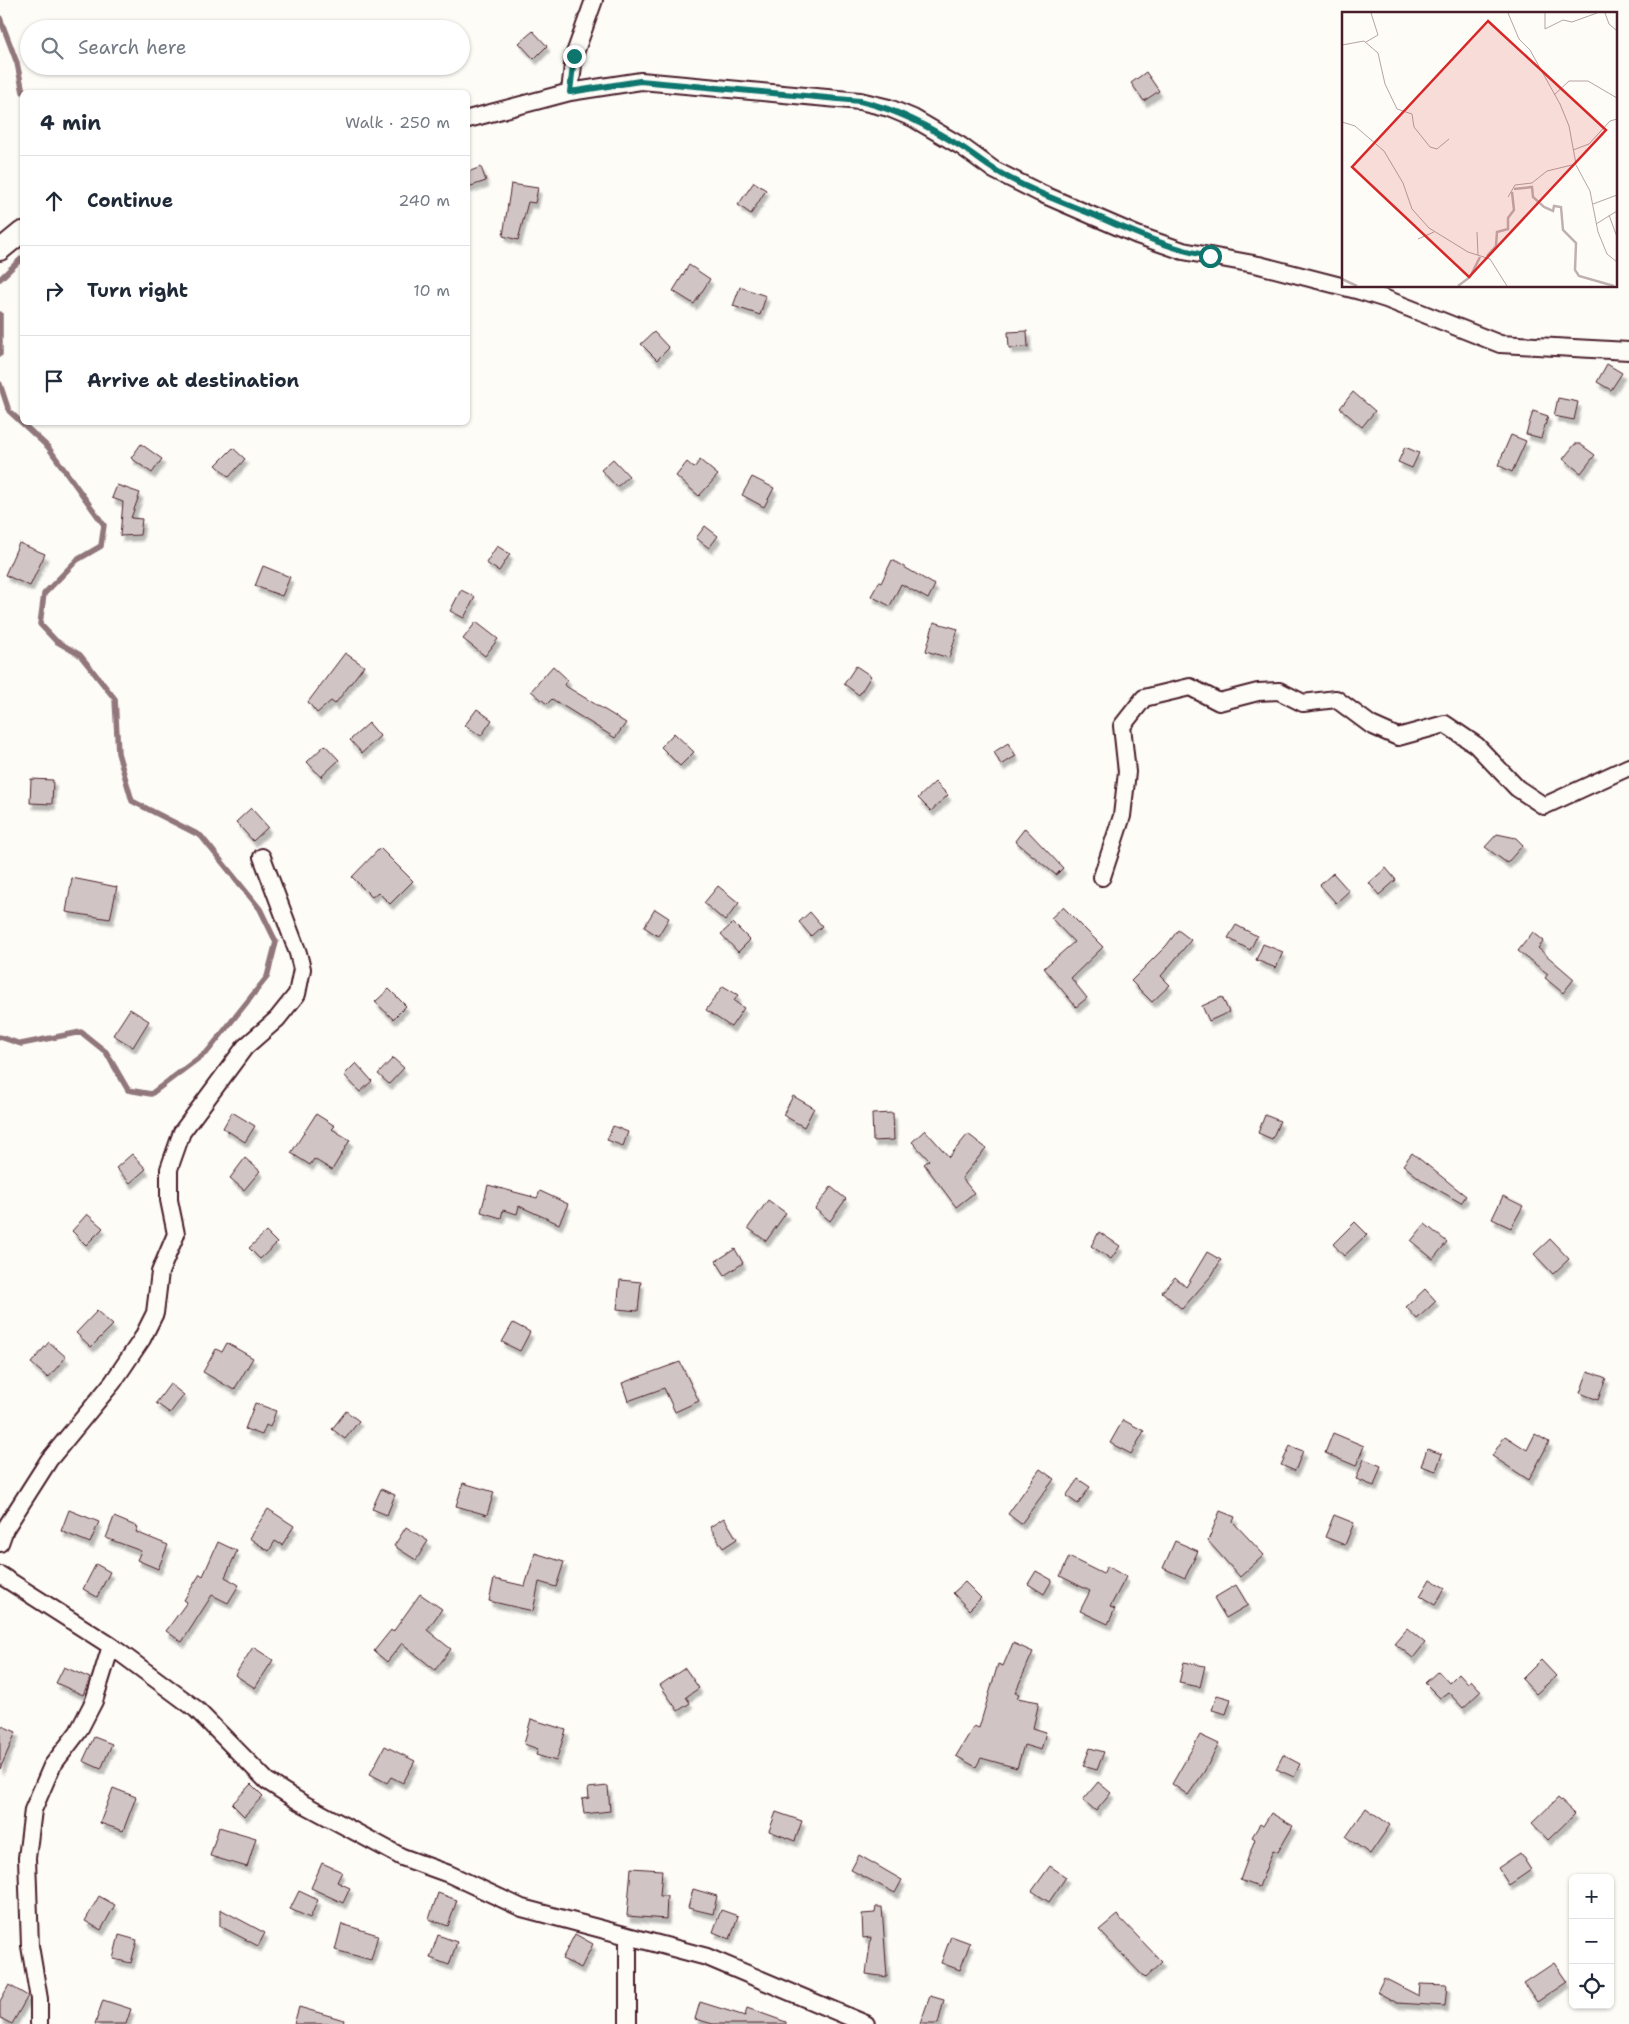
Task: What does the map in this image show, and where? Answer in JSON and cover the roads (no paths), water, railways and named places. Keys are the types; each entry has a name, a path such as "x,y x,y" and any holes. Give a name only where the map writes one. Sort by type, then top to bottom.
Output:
{"street":[{"path":"570,92 574,56 594,0"},
{"path":"470,118 570,92 640,81 860,101 889,108 913,118 961,146 994,170 1040,193 1138,235 1183,252 1259,265 1342,286"},
{"path":"0,250 20,234"},
{"path":"1352,288 1402,304 1500,344 1629,351"},
{"path":"1102,877 1122,816 1127,772 1122,726 1144,698 1190,687 1219,702 1258,692 1279,691 1303,703 1336,700 1371,725 1398,737 1445,724 1476,745 1517,788 1544,806 1584,790 1629,767"},
{"path":"0,1542 5,1529 49,1460 113,1382 142,1339 155,1313 160,1272 176,1234 169,1200 169,1170 182,1132 245,1047 277,1019 298,994 302,969 298,952 262,857"},
{"path":"0,1575 111,1646 196,1709 267,1781 300,1802 402,1857 449,1874 522,1908 707,1957 866,2024"},
{"path":"39,2024 39,1999 30,1946 27,1858 33,1810 52,1766 78,1732 94,1701 111,1646"},
{"path":"628,1936 628,2024"}],"waterway":[{"path":"0,18 17,63 23,90"},
{"path":"0,279 20,260"},
{"path":"0,314 0,354"},
{"path":"0,384 9,411 20,421"},
{"path":"0,1037 21,1044 81,1032 106,1052 128,1090 151,1094 208,1051 267,977 276,942 260,909 201,836 132,801 118,753 115,699 80,655 56,641 40,624 44,594 77,560 101,546 104,525 48,447 24,425"}]}
